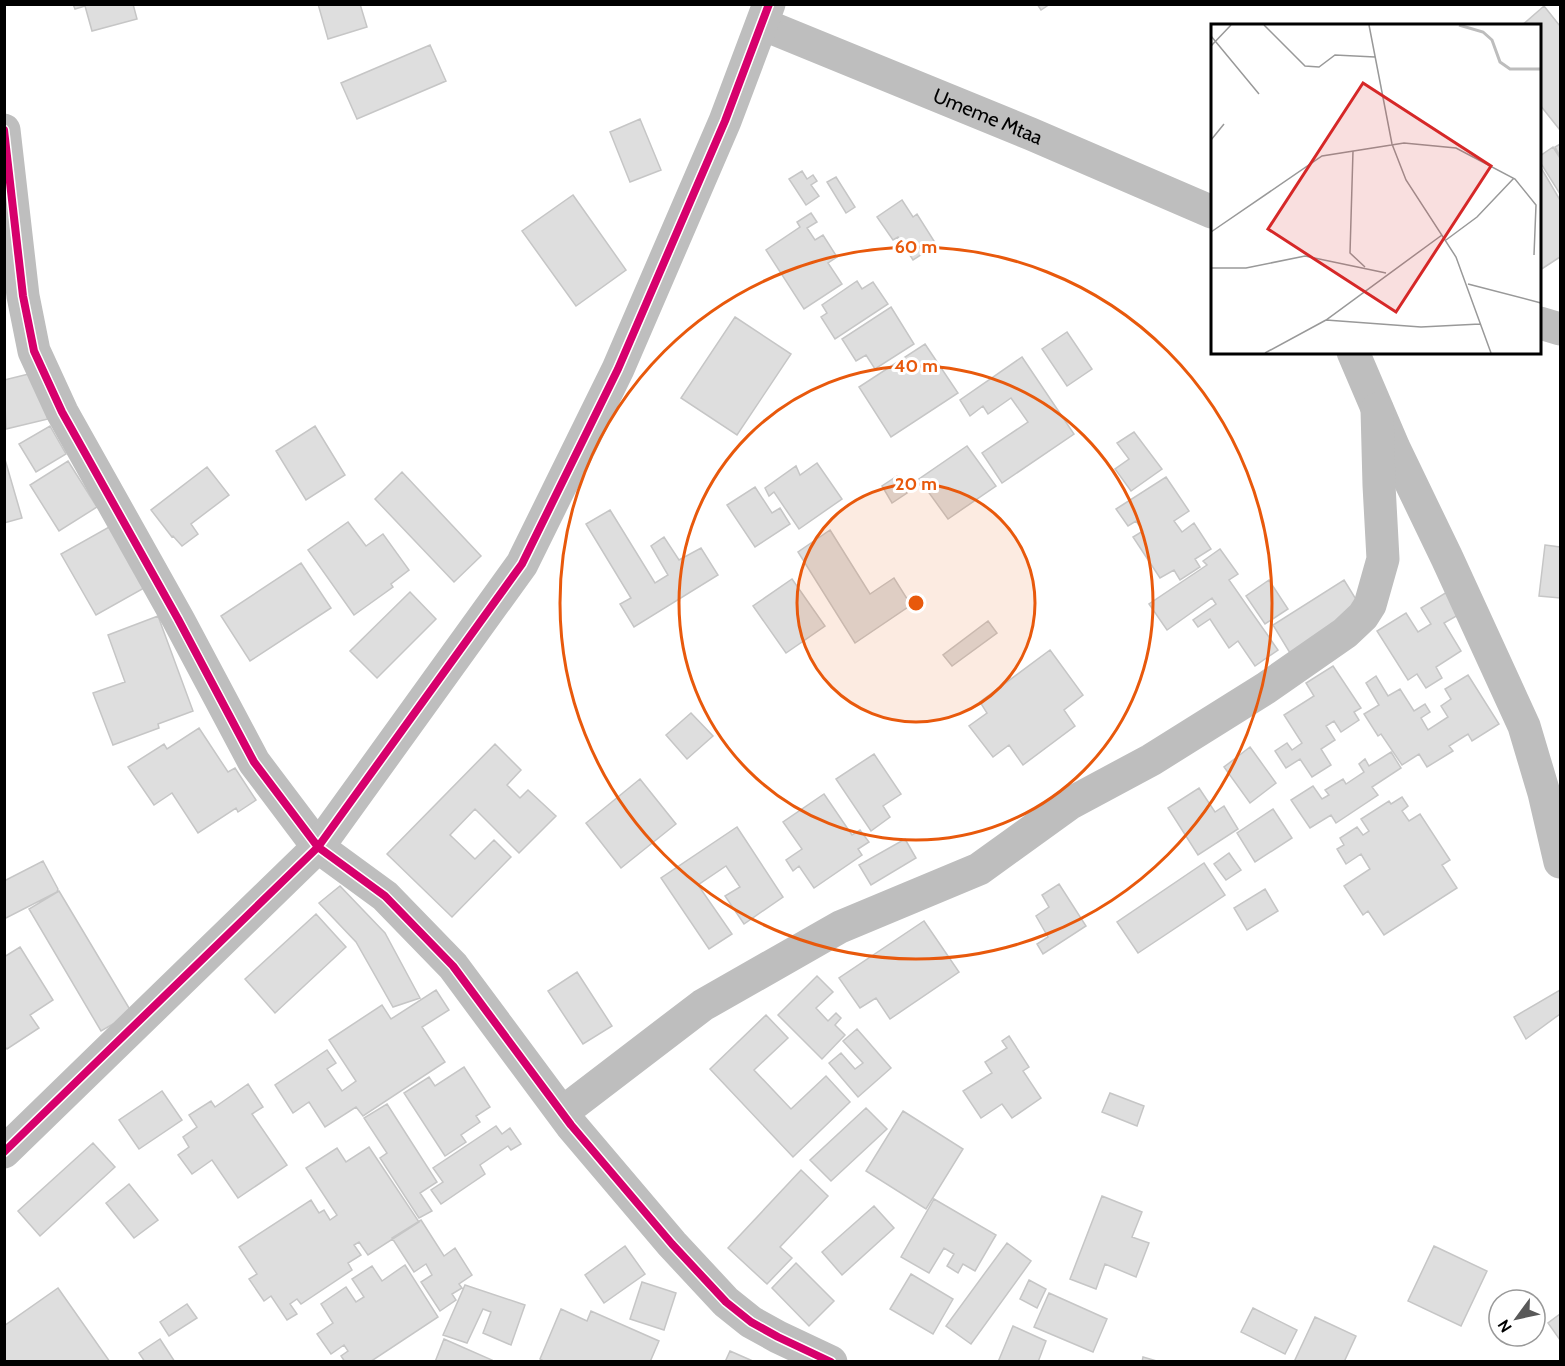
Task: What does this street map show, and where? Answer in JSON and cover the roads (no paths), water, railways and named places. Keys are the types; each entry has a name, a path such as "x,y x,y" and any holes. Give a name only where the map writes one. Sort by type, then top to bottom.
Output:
{"street":[{"name":"Umeme Mtaa","path":"765,14 1031,134 1211,212"},
{"path":"4,1152 318,847 522,564 618,369 725,121 765,14"},
{"path":"4,130 22,285 34,351 62,412 178,619 254,762 318,847 385,896 453,966 562,1112 672,1244 726,1302 751,1322 777,1337 831,1362"},
{"path":"1541,324 1560,329"},
{"path":"1354,354 1377,409 1524,726 1544,793 1560,862"},
{"path":"562,1112 703,1005 840,927 979,869 1069,804 1151,760 1266,688 1345,633 1363,616 1370,605 1383,560 1378,485 1377,409"}]}
